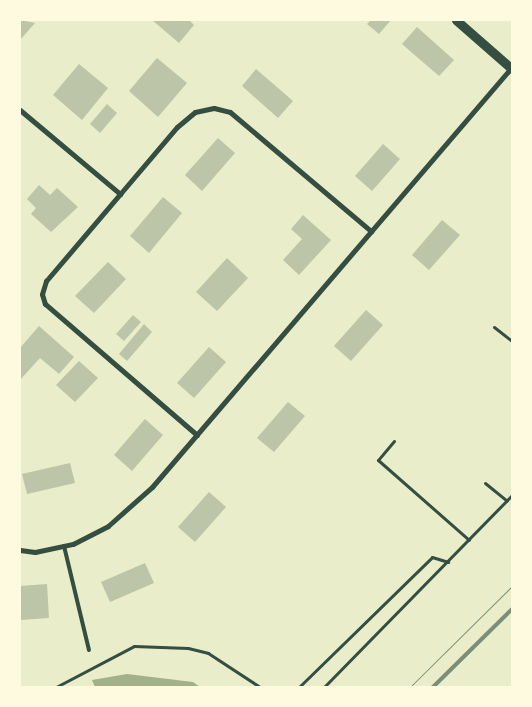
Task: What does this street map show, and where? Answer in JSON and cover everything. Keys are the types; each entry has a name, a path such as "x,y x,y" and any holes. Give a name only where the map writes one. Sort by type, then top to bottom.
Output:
{"street":[{"path":"20,550 35,552 64,546 108,526 131,508 197,435 511,69 456,20"},
{"path":"197,435 45,304 42,294 46,281 120,194 177,128 195,112 214,108 230,112 371,231"},
{"path":"20,110 120,194"}],"lane":[{"path":"64,546 89,650"}],"path":[{"path":"494,327 512,341"},
{"path":"394,441 378,460 470,540"},
{"path":"484,483 507,501"},
{"path":"324,687 512,495"},
{"path":"299,687 432,557 448,562"},
{"path":"56,687 134,646 188,648 208,653 260,687"}],"shaded area":[{"path":"127,674 193,682 200,687 95,687 92,680"}],"building":[{"path":"20,20 35,23 20,40"},
{"path":"152,20 189,20 194,25 179,43"},
{"path":"371,20 391,20 379,34 367,24"},
{"path":"417,27 454,60 439,76 402,44"},
{"path":"157,58 187,83 158,117 129,91"},
{"path":"79,64 108,88 82,120 53,95"},
{"path":"256,69 293,101 278,118 242,86"},
{"path":"107,104 117,113 100,133 90,124"},
{"path":"218,138 235,153 202,191 185,175"},
{"path":"383,144 400,159 372,191 355,176"},
{"path":"39,185 50,195 57,188 78,207 51,232 31,214 36,208 27,199"},
{"path":"163,197 182,213 149,253 130,236"},
{"path":"303,215 331,240 299,275 283,260 302,239 291,229"},
{"path":"442,220 460,235 429,270 412,255"},
{"path":"227,258 248,278 217,311 196,292"},
{"path":"108,262 126,279 94,313 75,296"},
{"path":"366,310 383,325 351,361 334,346"},
{"path":"133,315 141,322 124,341 116,334"},
{"path":"144,324 152,332 127,361 119,354"},
{"path":"39,326 74,357 59,374 40,358 20,380 20,348"},
{"path":"209,347 226,362 194,398 177,383"},
{"path":"79,361 98,378 75,402 56,385"},
{"path":"288,402 305,416 274,452 257,438"},
{"path":"145,419 163,435 132,471 114,455"},
{"path":"70,463 75,483 27,494 22,474"},
{"path":"209,492 226,507 195,542 178,527"},
{"path":"145,563 154,583 110,602 101,582"},
{"path":"47,584 49,618 20,620 20,586"}],"tram line":[{"path":"410,687 512,586"}],"railway":[{"path":"433,687 512,609"}]}
